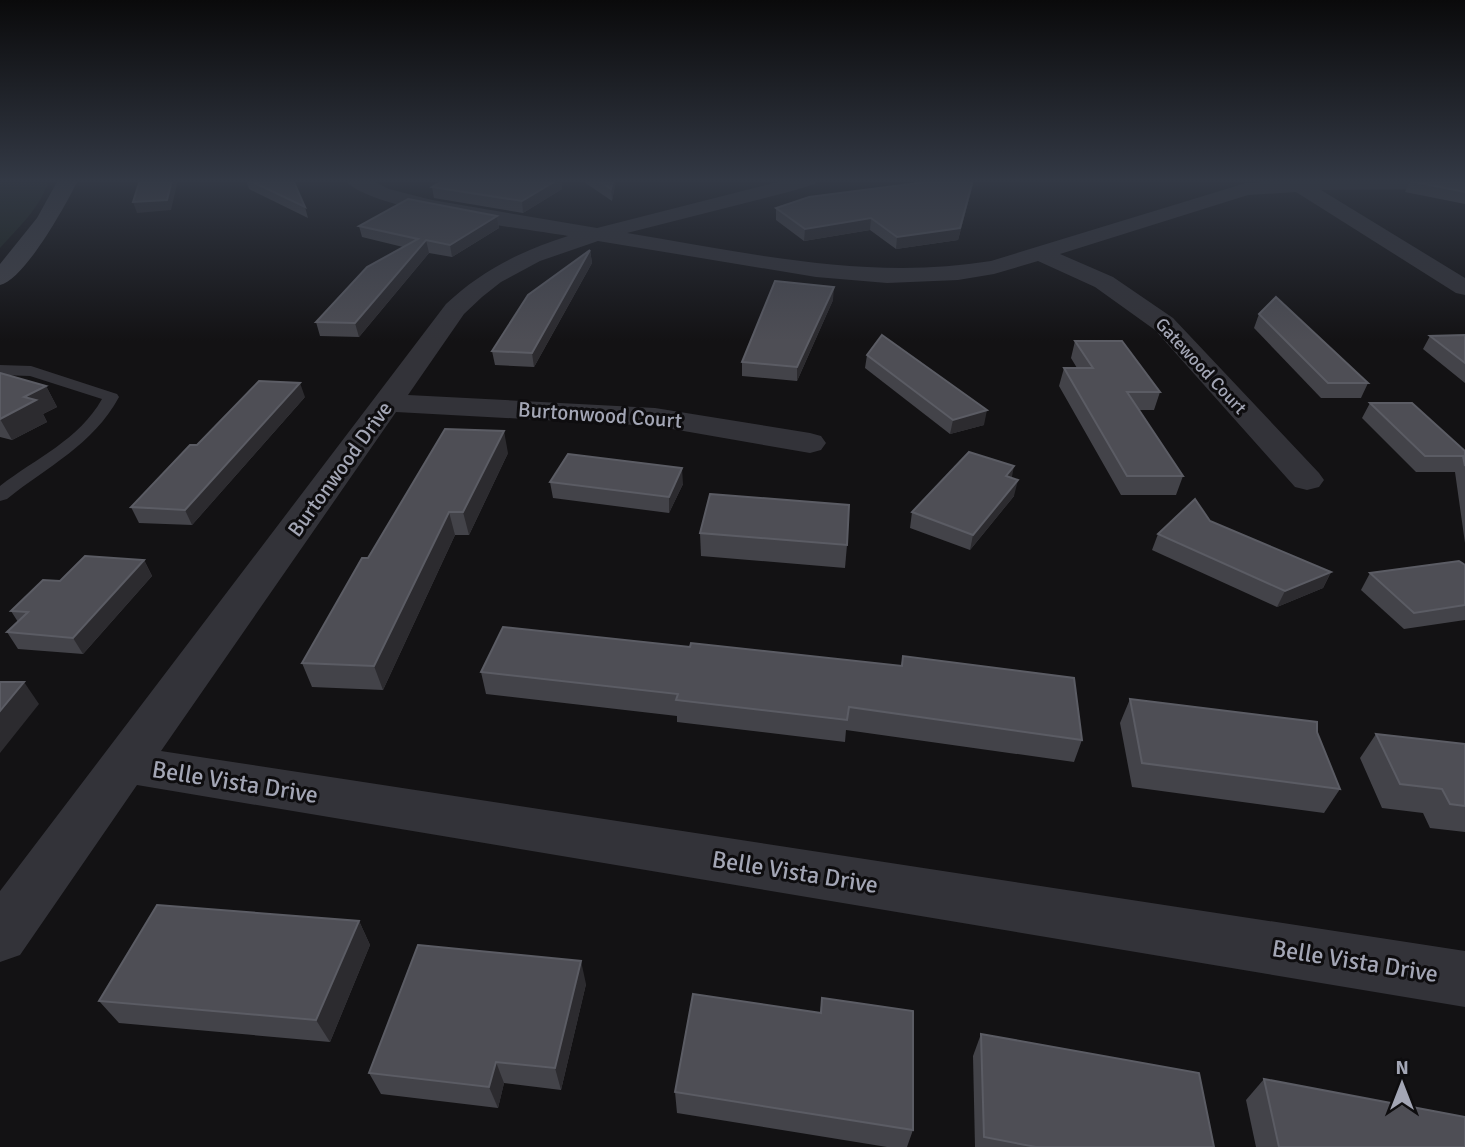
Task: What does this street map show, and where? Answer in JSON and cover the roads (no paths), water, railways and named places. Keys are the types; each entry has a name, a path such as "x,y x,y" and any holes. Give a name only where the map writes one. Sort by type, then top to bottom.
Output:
{"main road":[{"path":"0,278 38,234"}],"street":[{"path":"588,234 831,273 887,277 969,272 1042,254 1105,234"},
{"name":"Burtonwood Drive","path":"0,936 455,309 483,283 531,255 552,246 602,234"},
{"path":"1377,234 1465,288"},
{"name":"Gatewood Court","path":"1042,254 1104,282 1155,316 1180,339 1307,480"},
{"name":"Burtonwood Court","path":"388,403 655,417 810,443"},
{"name":"Belle Vista Drive","path":"125,764 1465,979"}],"lane":[{"path":"0,370 31,371 111,397 104,414 83,436 63,453 32,470 0,495"}]}
